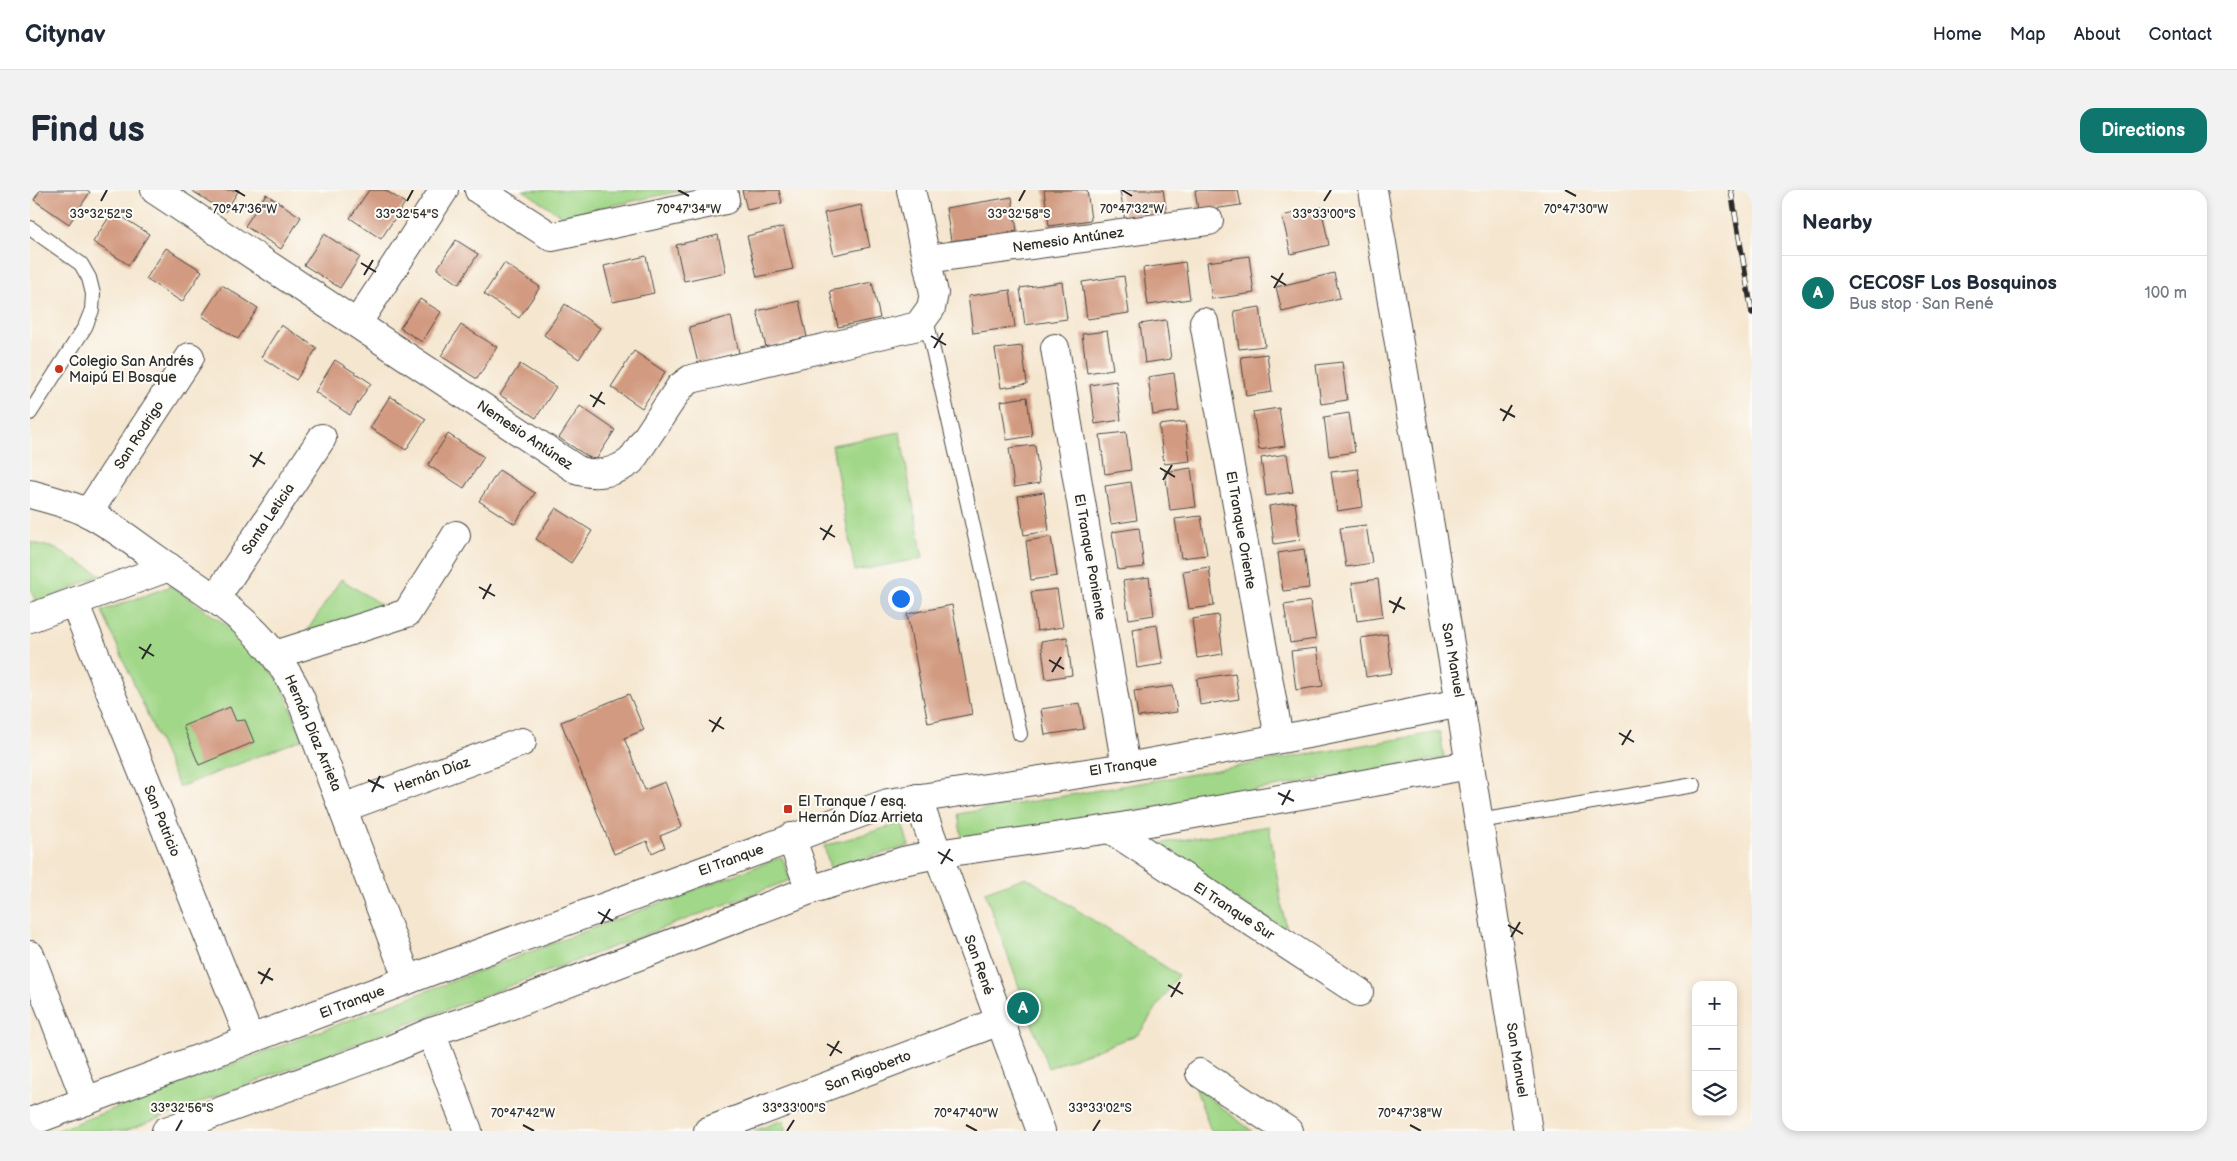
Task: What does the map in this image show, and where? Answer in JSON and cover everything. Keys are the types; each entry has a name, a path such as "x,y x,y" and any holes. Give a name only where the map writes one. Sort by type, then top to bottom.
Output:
{"street":[{"name":"Nemesio Antúnez","path":"155,190 358,322 578,470 594,475 620,468 631,461 680,387 691,379 916,324"},
{"path":"358,322 444,190"},
{"path":"479,190 552,237 724,195"},
{"path":"911,190 934,293 931,308 916,324"},
{"name":"San Manuel","path":"1373,190 1460,703 1528,1131"},
{"name":"Nemesio Antúnez","path":"927,259 1209,221"},
{"name":"El Tranque Oriente","path":"1204,322 1279,738"},
{"name":"El Tranque Poniente","path":"1055,348 1126,766"},
{"name":"San Rodrigo","path":"88,513 190,357"},
{"name":"Santa Leticia","path":"215,598 322,438"},
{"name":"Hernán Díaz Arrieta","path":"30,494 88,513 215,598 238,615 288,672 300,697 408,980"},
{"path":"275,656 407,613 456,535"},
{"path":"30,618 169,567"},
{"name":"San Patricio","path":"74,602 250,1039"},
{"name":"El Tranque","path":"30,1122 870,808 917,798 1126,766 1319,732 1460,703"},
{"name":"Hernán Díaz","path":"343,808 522,742"},
{"path":"166,1131 387,1051 431,1032 490,1013 810,890 903,861 937,854 1110,829 1470,765"},
{"name":"San René","path":"917,798 1041,1131"},
{"name":"El Tranque Sur","path":"1110,829 1359,992"},
{"path":"791,837 810,890"},
{"path":"30,955 86,1101"},
{"name":"San Rigoberto","path":"708,1131 1000,1021"},
{"path":"431,1032 468,1131"},
{"path":"1200,1073 1288,1131"}],"lane":[{"path":"30,228 81,264 89,278 93,294 92,310 85,327 30,413"},
{"path":"916,324 1020,734"},
{"path":"1479,821 1694,785"}],"green space":[{"path":"523,190 686,190 562,216"},
{"path":"900,432 923,558 855,571 832,445"},
{"path":"30,542 54,548 101,575 37,604 30,589"},
{"path":"341,579 389,610 303,637"},
{"path":"171,586 236,632 280,681 303,739 179,787 102,611"},
{"path":"1440,732 1444,758 962,840 958,814"},
{"path":"902,823 909,846 830,868 824,846"},
{"path":"1269,826 1286,931 1150,845"},
{"path":"782,857 790,880 125,1131 55,1131"},
{"path":"1026,877 1178,975 1139,1034 1048,1068 985,892"},
{"path":"1195,1087 1252,1131 1211,1131"},
{"path":"783,1120 787,1131 754,1131"}],"building":[{"path":"40,190 87,190 90,192 69,224 34,200"},
{"path":"191,190 239,190 225,212"},
{"path":"369,190 385,190 405,203 381,239 350,218"},
{"path":"742,190 779,190 782,203 747,210"},
{"path":"1044,190 1087,190 1091,220 1049,226"},
{"path":"1120,190 1163,190 1167,215 1125,221"},
{"path":"1195,190 1238,190 1241,205 1198,211"},
{"path":"266,194 301,217 281,249 245,226"},
{"path":"1012,197 1017,231 951,241 946,208"},
{"path":"861,205 870,247 834,255 824,213"},
{"path":"1321,207 1329,245 1291,254 1282,216"},
{"path":"113,211 149,234 129,265 93,242"},
{"path":"783,227 793,269 757,277 747,236"},
{"path":"324,234 360,257 340,288 304,265"},
{"path":"718,235 726,272 684,281 676,245"},
{"path":"456,240 478,254 459,284 437,269"},
{"path":"166,248 202,271 182,302 146,279"},
{"path":"646,256 654,293 613,302 604,266"},
{"path":"1249,256 1254,293 1212,299 1207,262"},
{"path":"1185,262 1190,299 1148,305 1143,268"},
{"path":"504,263 540,287 519,318 484,294"},
{"path":"1334,273 1340,298 1282,312 1276,287"},
{"path":"1124,276 1129,313 1087,319 1082,282"},
{"path":"872,282 880,318 838,327 830,291"},
{"path":"1062,282 1067,319 1025,325 1020,288"},
{"path":"222,285 258,308 238,339 202,316"},
{"path":"1010,290 1015,327 973,333 968,296"},
{"path":"420,299 441,312 422,342 400,328"},
{"path":"799,301 807,337 766,347 757,311"},
{"path":"565,304 600,328 579,359 544,335"},
{"path":"1260,307 1265,346 1239,349 1234,311"},
{"path":"731,316 739,353 698,363 689,327"},
{"path":"1166,320 1171,359 1145,363 1140,324"},
{"path":"281,325 317,348 296,380 261,357"},
{"path":"461,325 497,347 477,379 441,356"},
{"path":"1107,331 1113,369 1087,373 1082,334"},
{"path":"1022,346 1027,384 1001,388 995,349"},
{"path":"634,351 665,372 642,408 611,387"},
{"path":"1267,354 1272,392 1246,396 1241,357"},
{"path":"335,360 371,383 350,415 315,392"},
{"path":"1342,362 1347,400 1321,404 1316,365"},
{"path":"520,364 556,387 536,418 500,395"},
{"path":"1174,373 1179,411 1153,415 1148,377"},
{"path":"1116,381 1121,420 1095,424 1090,385"},
{"path":"390,396 426,419 406,450 370,428"},
{"path":"1027,397 1032,436 1007,440 1001,401"},
{"path":"580,406 615,430 595,461 559,438"},
{"path":"1279,408 1285,446 1259,450 1253,412"},
{"path":"1349,413 1355,452 1329,456 1324,417"},
{"path":"1185,422 1190,461 1164,464 1159,425"},
{"path":"1126,432 1131,470 1105,474 1100,435"},
{"path":"448,434 484,457 464,488 428,465"},
{"path":"1035,445 1040,483 1014,487 1009,448"},
{"path":"1287,454 1293,492 1266,496 1261,458"},
{"path":"1191,468 1196,507 1170,510 1165,472"},
{"path":"1358,469 1363,507 1337,511 1331,472"},
{"path":"499,470 535,493 515,524 479,501"},
{"path":"1131,482 1137,520 1111,524 1105,486"},
{"path":"1044,492 1049,531 1024,535 1018,496"},
{"path":"1295,502 1300,540 1274,544 1269,506"},
{"path":"556,508 592,531 571,563 536,539"},
{"path":"1201,516 1207,555 1181,558 1175,519"},
{"path":"1366,525 1372,563 1346,567 1340,528"},
{"path":"1139,528 1144,567 1118,570 1112,532"},
{"path":"1051,537 1057,576 1031,580 1026,541"},
{"path":"1304,549 1309,588 1283,591 1278,553"},
{"path":"1209,567 1214,606 1189,609 1183,571"},
{"path":"1149,577 1154,615 1129,619 1123,581"},
{"path":"1378,579 1383,617 1357,621 1352,583"},
{"path":"1057,589 1063,627 1037,631 1031,592"},
{"path":"1310,601 1316,639 1290,643 1284,605"},
{"path":"952,605 972,714 928,723 907,614"},
{"path":"1218,615 1223,654 1197,658 1192,619"},
{"path":"1157,625 1163,664 1137,668 1132,629"},
{"path":"1387,634 1392,673 1366,677 1361,638"},
{"path":"1067,637 1072,675 1046,679 1041,641"},
{"path":"1317,648 1323,686 1296,690 1291,651"},
{"path":"1235,673 1239,699 1200,705 1197,679"},
{"path":"1173,686 1177,712 1138,717 1134,691"},
{"path":"629,694 644,730 624,738 645,790 665,782 682,827 660,836 665,847 652,853 647,841 614,854 561,722"},
{"path":"1080,703 1084,729 1045,735 1041,709"},
{"path":"230,707 236,721 245,720 254,742 199,765 183,726"}],"railway":[{"path":"1731,190 1752,313"}],"place":[{"name":"Colegio San Andrés Maipú El Bosque","path":"59,369"},
{"name":"El Tranque / esq. Hernán Díaz Arrieta","path":"788,809"},
{"name":"CECOSF Los Bosquinos","path":"1023,1008"}]}
